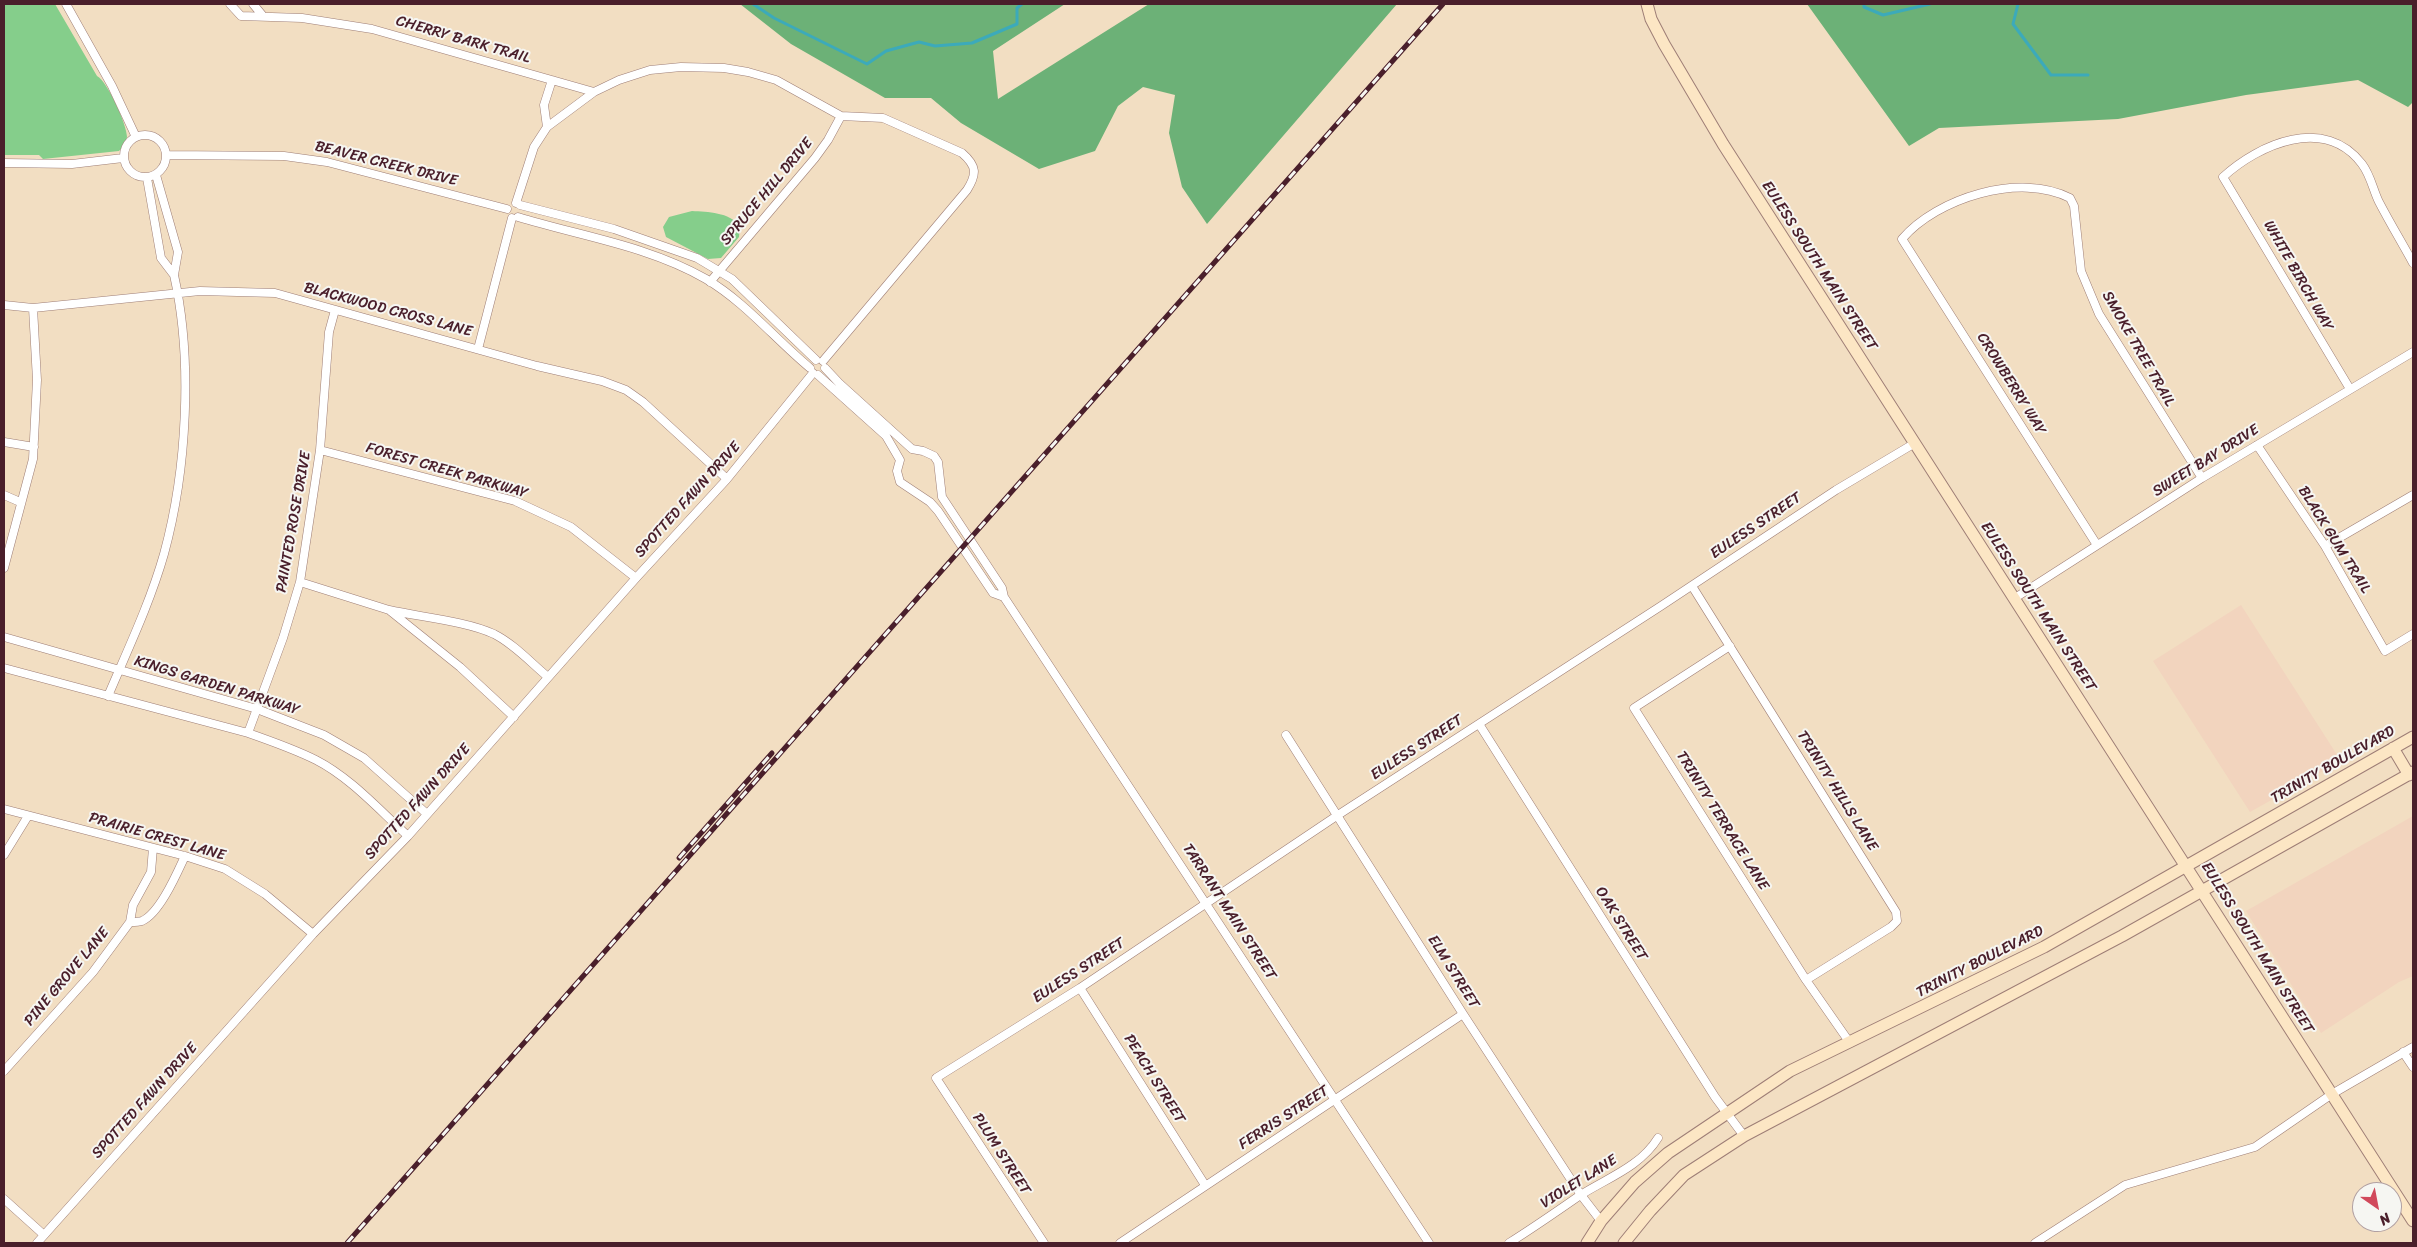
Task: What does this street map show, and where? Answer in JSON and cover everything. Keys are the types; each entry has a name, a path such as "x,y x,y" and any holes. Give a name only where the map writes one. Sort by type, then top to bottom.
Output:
{"main road":[{"name":"EULESS SOUTH MAIN STREET","path":"1647,4 1651,19 1664,44 1719,136 2188,866 2413,1222"},
{"name":"TRINITY BOULEVARD","path":"1586,1243 1600,1221 1636,1182 1668,1153 1790,1071 2044,947 2413,737"},
{"path":"1624,1243 1650,1211 1684,1176 1744,1136 2114,940 2411,773 2393,748"}],"street":[{"path":"66,4 112,86 136,137"},
{"name":"CHERRY BARK TRAIL","path":"230,4 242,16 302,18 372,28 594,92"},
{"path":"253,4 263,16"},
{"path":"478,349 515,217 522,211 518,204 534,147 547,126 594,92 619,80 650,70 681,67 724,68 776,80 841,116 883,118 962,153 972,165 974,178 967,190 814,372"},
{"path":"547,126 544,105 552,80"},
{"name":"SPRUCE HILL DRIVE","path":"710,282 814,158 828,140 841,116"},
{"path":"145,135 158,140 167,155 164,166 156,175 147,178 134,175 125,165 123,158 127,145 136,137 145,135"},
{"name":"WHITE BIRCH WAY","path":"2350,389 2223,177 2232,168 2269,147 2294,138 2316,138 2333,143 2361,162 2371,177 2378,200 2413,263"},
{"name":"BEAVER CREEK DRIVE","path":"167,155 284,156 327,162 507,209"},
{"path":"4,163 72,164 123,158"},
{"path":"108,696 145,611 164,554 178,482 184,424 183,339 174,275 178,252 156,175"},
{"path":"147,178 161,258 174,275"},
{"name":"SMOKE TREE TRAIL","path":"1902,239 1909,230 1954,202 1991,190 2039,190 2070,198 2074,206 2081,271 2099,314 2202,478"},
{"path":"510,204 518,204 582,220 665,246 697,258 719,271 746,291 912,450 900,460 886,436 724,291 710,282 677,265 638,250 515,217 508,214 507,209 510,204"},
{"name":"CROWBERRY WAY","path":"1902,239 2097,545"},
{"name":"BLACKWOOD CROSS LANE","path":"4,305 33,308 200,291 275,293 602,381 626,390 643,402 727,479"},
{"path":"4,568 20,502 33,459 37,380 33,308"},
{"name":"PAINTED ROSE DRIVE","path":"248,733 283,638 300,582 320,450 329,332 335,310"},
{"name":"SWEET BAY DRIVE","path":"2015,598 2202,478 2413,352"},
{"path":"814,372 822,363"},
{"name":"SPOTTED FAWN DRIVE","path":"37,1243 313,934 408,836 636,578 727,479 814,372"},
{"path":"4,442 34,447"},
{"name":"EULESS STREET","path":"936,1078 1080,988 1338,815 1692,586 1836,490 1915,443"},
{"name":"BLACK GUM TRAIL","path":"2257,445 2325,546 2385,651 2413,634"},
{"name":"FOREST CREEK PARKWAY","path":"320,450 515,501 571,527 636,578"},
{"name":"TARRANT MAIN STREET","path":"912,450 923,451 934,456 938,462 942,498 1002,588 1004,597 1429,1243"},
{"name":"TARRANT MAIN STREET","path":"900,460 897,471 900,482 932,504 963,547 993,594 1004,597"},
{"path":"4,495 20,502"},
{"path":"2325,546 2413,495"},
{"path":"300,582 389,610 478,628 494,634 548,677"},
{"name":"TRINITY HILLS LANE","path":"1692,586 1896,912 1897,921 1892,927 1806,980"},
{"path":"389,610 460,667 514,717"},
{"name":"KINGS GARDEN PARKWAY","path":"4,637 257,709 292,722 346,746 364,758 427,814"},
{"name":"TRINITY TERRACE LANE","path":"1730,646 1634,708 1806,980 1850,1043"},
{"path":"4,668 248,733 317,761 345,779 408,836"},
{"name":"OAK STREET","path":"1479,724 1726,1114 1744,1136"},
{"name":"ELM STREET","path":"1286,735 1463,1014 1600,1221"},
{"name":"PRAIRIE CREST LANE","path":"4,809 185,856 225,869 257,889 313,934"},
{"path":"4,855 28,816"},
{"name":"PINE GROVE LANE","path":"4,1072 94,972 130,922 133,905 151,872 153,848"},
{"name":"PINE GROVE LANE","path":"130,922 142,921 158,906 171,886 185,856"},
{"name":"PEACH STREET","path":"1080,988 1205,1185"},
{"name":"FERRIS STREET","path":"1120,1243 1205,1185 1336,1101 1463,1014"},
{"path":"2035,1243 2125,1185 2255,1146 2332,1094 2413,1047"},
{"path":"2403,1052 2413,1067"},
{"name":"PLUM STREET","path":"936,1078 1044,1243"},
{"name":"VIOLET LANE","path":"1509,1243 1581,1195 1620,1174 1651,1149 1658,1138"},
{"path":"4,1199 44,1235"}],"shaded area":[{"path":"2241,605 2341,761 2250,812 2153,661"},
{"path":"2413,816 2413,976 2399,982 2321,1033 2246,911"}],"green space":[{"path":"4,4 55,4 97,76 106,86 120,114 127,137 119,151 43,159 39,155 4,155"},
{"path":"740,4 1065,4 993,51 998,99 1149,4 1397,4 1207,224 1182,187 1169,133 1175,95 1143,87 1118,106 1095,151 1039,169 961,123 931,98 885,98 791,44"},
{"path":"1807,4 2413,4 2413,102 2408,107 2358,80 2246,95 2118,119 1939,128 1909,146"},
{"path":"692,211 724,215 740,226 739,237 721,258 708,259 666,237 663,227 669,217"}],"waterway":[{"path":"753,4 774,18 867,64 886,51 919,42 935,46 972,43 1017,24 1017,8 1022,4"},
{"path":"1864,4 1864,7 1883,15 1930,4"},
{"path":"2018,4 2013,24 2051,75 2088,75"}],"railway":[{"path":"347,1243 1443,4"},
{"path":"679,858 772,753"}]}
